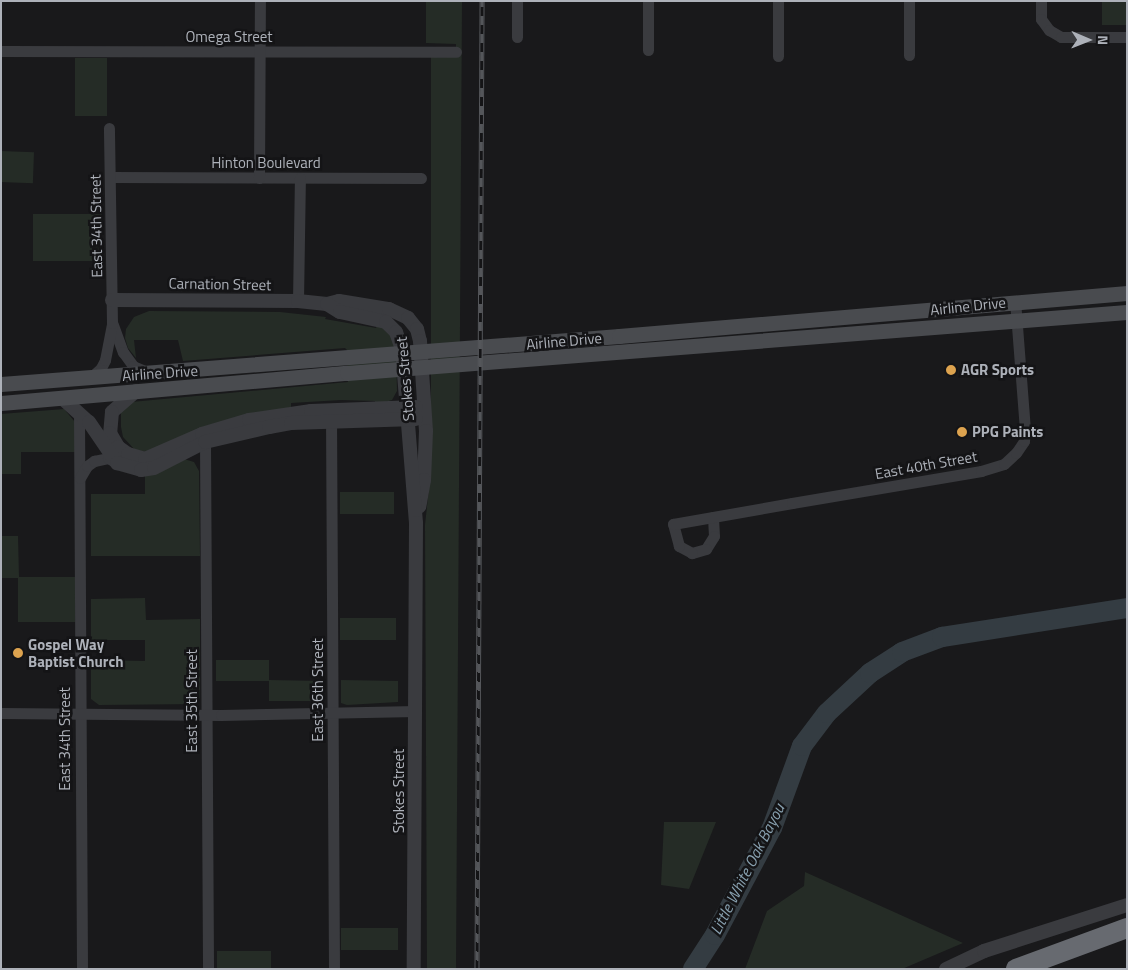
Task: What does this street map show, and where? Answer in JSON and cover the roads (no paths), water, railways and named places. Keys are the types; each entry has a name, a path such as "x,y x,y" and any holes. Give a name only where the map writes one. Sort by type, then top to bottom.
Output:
{"highway":[{"path":"1016,969 1127,928"},
{"path":"1048,969 1127,943"}],"main road":[{"name":"Airline Drive","path":"1,384 154,373 347,365 620,344 1015,301 1127,293"},
{"name":"Airline Drive","path":"620,344 822,337 1127,312"},
{"name":"Airline Drive","path":"1,403 136,391 347,365"}],"street":[{"path":"259,178 260,1"},
{"path":"517,1 517,36"},
{"path":"648,1 648,50"},
{"path":"778,1 778,56"},
{"path":"909,1 909,55"},
{"path":"1041,1 1042,19 1049,30 1061,37 1127,37"},
{"name":"Omega Street","path":"1,50 456,52"},
{"name":"East 34th Street","path":"90,378 101,368 105,360 112,323 109,128"},
{"name":"Hinton Boulevard","path":"110,177 421,178"},
{"path":"298,301 300,178"},
{"name":"Carnation Street","path":"112,300 298,301 327,304"},
{"name":"Stokes Street","path":"327,304 339,301 389,309 408,318 419,335 426,462 416,523"},
{"name":"East 40th Street","path":"713,517 714,536 706,549 692,553 679,546 674,524 713,517 981,471 1004,464 1016,453 1024,441 1025,430 1015,301"},
{"name":"Stokes Street","path":"327,304 340,312 382,319 393,328 399,338 402,349 416,523 414,969"},
{"name":"East 34th Street","path":"112,323 123,352 133,366 139,370 154,373"},
{"name":"Airline Drive","path":"136,391 112,412 110,433 118,447 128,454 145,459 248,420 289,413 331,416 424,412"},
{"path":"62,398 88,422 117,463"},
{"name":"East 34th Street","path":"79,413 82,969"},
{"name":"East 36th Street","path":"331,416 334,969"},
{"name":"Airline Drive","path":"117,463 147,470 204,438"},
{"name":"East 35th Street","path":"204,438 208,969"},
{"path":"79,480 87,466 94,461 108,458 117,463"},
{"path":"1,713 207,715 416,711"},
{"path":"946,969 984,951 1127,905"}],"waterway":[{"name":"Little White Oak Bayou","path":"693,969 715,935 772,828 802,746 827,713 870,673 902,652 942,637 1127,608"}],"railway":[{"path":"477,969 482,1"}],"place":[{"name":"AGR Sports","path":"951,370"},
{"name":"PPG Paints","path":"962,432"},
{"name":"Gospel Way Baptist Church","path":"18,653"}]}
